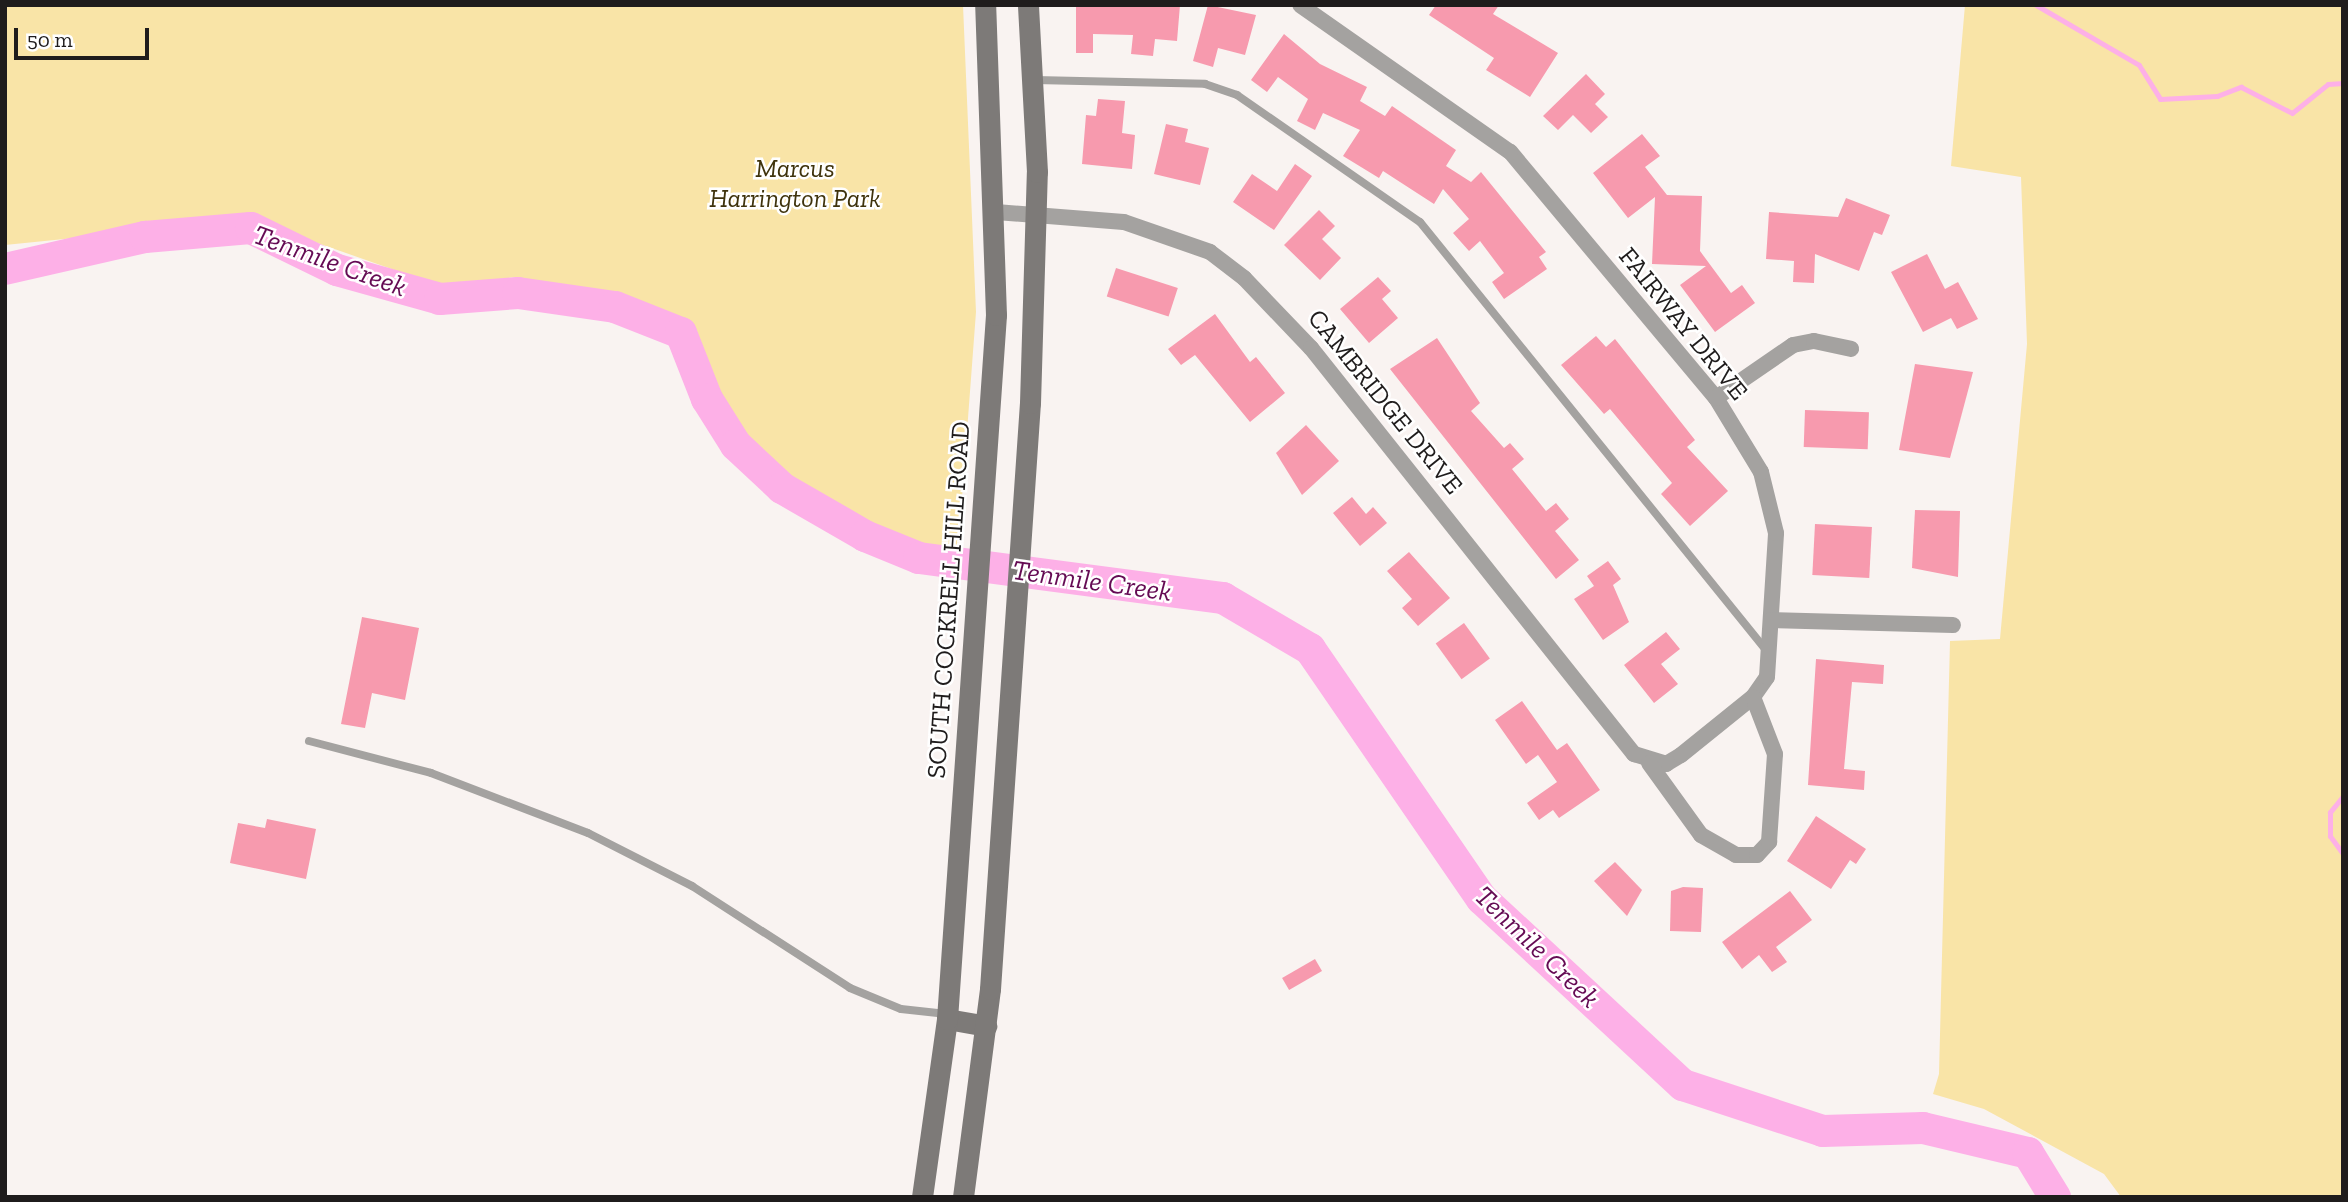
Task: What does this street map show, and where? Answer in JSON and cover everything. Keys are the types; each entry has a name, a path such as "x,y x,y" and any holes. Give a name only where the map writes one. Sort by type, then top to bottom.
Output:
{"main road":[{"name":"SOUTH COCKRELL HILL ROAD","path":"922,1197 947,1017 985,485 996,212 985,5"},
{"path":"963,1197 986,1026 1025,488 1036,214 1028,5"},
{"path":"947,1017 986,1026"}],"street":[{"name":"FAIRWAY DRIVE","path":"1300,5 1510,152 1716,398 1772,498 1771,620"},
{"name":"CAMBRIDGE DRIVE","path":"996,212 1124,222 1170,235 1210,252 1244,278 1311,348 1587,700 1649,763 1701,835 1736,855 1757,855 1769,842 1775,754 1753,698"},
{"path":"1716,398 1793,345 1814,341 1851,349"},
{"path":"1649,763 1666,764 1681,755 1753,698 1771,656 1771,620 1954,625"}],"lane":[{"path":"1032,80 1206,84 1237,95 1420,222 1771,656"},
{"path":"309,741 431,773 588,833 692,886 850,988 901,1009 947,1017"}],"green space":[{"name":"Marcus Harrington Park","path":"5,5 963,5 976,312 958,551 916,545 789,482 744,444 689,327 620,298 516,277 440,286 252,220 5,245"},
{"path":"1965,5 2343,5 2343,1197 2121,1197 2104,1174 1984,1109 1933,1094 1939,1074 1950,641 2000,639 2027,344 2021,177 1951,166"}],"building":[{"path":"1076,5 1180,5 1177,41 1155,39 1153,56 1131,54 1133,35 1093,34 1093,53 1076,53"},
{"path":"1208,5 1256,15 1245,55 1218,48 1213,67 1193,61"},
{"path":"1436,5 1499,5 1493,14 1558,53 1530,97 1486,70 1494,58 1429,15"},
{"path":"1284,34 1320,64 1367,87 1360,101 1385,116 1392,106 1456,150 1446,166 1471,182 1481,172 1546,252 1539,257 1547,269 1504,299 1492,282 1504,273 1480,241 1469,251 1453,233 1469,219 1443,189 1434,204 1383,171 1379,178 1343,156 1360,130 1323,113 1315,130 1297,121 1308,99 1278,77 1267,92 1251,80"},
{"path":"1586,74 1605,94 1595,104 1608,117 1591,133 1573,115 1558,130 1543,116"},
{"path":"1098,99 1125,101 1122,133 1135,135 1132,169 1082,164 1086,115 1096,116"},
{"path":"1166,124 1188,129 1185,142 1209,148 1200,185 1154,174"},
{"path":"1642,134 1660,156 1645,167 1667,195 1702,196 1700,251 1731,293 1742,285 1755,303 1715,332 1680,285 1706,266 1652,264 1655,197 1628,218 1593,173"},
{"path":"1295,164 1312,176 1274,230 1233,202 1252,174 1277,191"},
{"path":"1846,198 1890,215 1882,235 1874,232 1859,271 1815,254 1814,283 1793,282 1794,261 1766,259 1769,212 1838,217"},
{"path":"1319,210 1335,226 1322,239 1341,258 1320,280 1284,245"},
{"path":"1927,254 1945,289 1958,282 1978,319 1957,329 1951,318 1923,332 1891,272"},
{"path":"1116,268 1178,288 1169,317 1107,297"},
{"path":"1378,277 1391,291 1382,299 1398,318 1369,343 1340,309"},
{"path":"1215,314 1250,362 1256,357 1285,393 1250,422 1195,355 1181,365 1168,349"},
{"path":"1596,336 1606,347 1615,339 1695,440 1687,447 1728,491 1690,526 1661,494 1672,483 1610,409 1604,414 1561,365"},
{"path":"1437,338 1480,403 1471,411 1504,448 1510,443 1524,459 1512,469 1546,511 1556,503 1569,519 1555,531 1579,560 1556,579 1390,369"},
{"path":"1915,364 1973,372 1950,458 1899,450"},
{"path":"1805,410 1869,412 1868,449 1804,447"},
{"path":"1306,425 1339,461 1302,495 1276,453"},
{"path":"1352,497 1366,514 1373,507 1387,523 1360,546 1333,513"},
{"path":"1915,510 1960,511 1958,577 1912,568"},
{"path":"1815,524 1872,527 1869,578 1812,575"},
{"path":"1409,552 1450,598 1418,626 1402,608 1412,599 1387,571"},
{"path":"1608,561 1621,579 1613,585 1629,622 1603,640 1574,599 1594,586 1587,576"},
{"path":"362,617 419,628 405,700 372,693 365,728 341,724"},
{"path":"1464,623 1490,659 1462,679 1436,644"},
{"path":"1666,632 1680,649 1661,664 1678,684 1654,703 1624,665"},
{"path":"1816,659 1884,665 1883,684 1852,682 1844,769 1865,771 1864,790 1808,785"},
{"path":"1522,701 1557,750 1567,743 1600,790 1559,818 1553,810 1539,820 1527,803 1557,782 1538,755 1526,764 1495,720"},
{"path":"1816,816 1866,849 1856,864 1850,860 1831,889 1787,861"},
{"path":"267,819 316,829 306,879 230,863 238,823 265,828"},
{"path":"1615,862 1642,890 1627,916 1594,881"},
{"path":"1683,887 1703,888 1701,932 1670,931 1671,891"},
{"path":"1790,891 1812,920 1776,947 1787,962 1772,972 1759,955 1742,969 1722,942"},
{"path":"1315,959 1322,971 1289,990 1282,978"}],"waterway":[{"path":"2036,5 2139,65 2160,99 2217,96 2241,87 2292,113 2328,84 2343,83"},
{"name":"Tenmile Creek","path":"5,269 145,237 251,228 337,270 440,299 518,293 615,307 681,333 707,399 736,445 782,488 865,536 919,558 1223,598 1310,649 1482,899 1683,1085 1823,1131 1923,1128 2028,1153 2055,1197"},
{"path":"2343,796 2330,812 2330,836 2343,854"}]}
